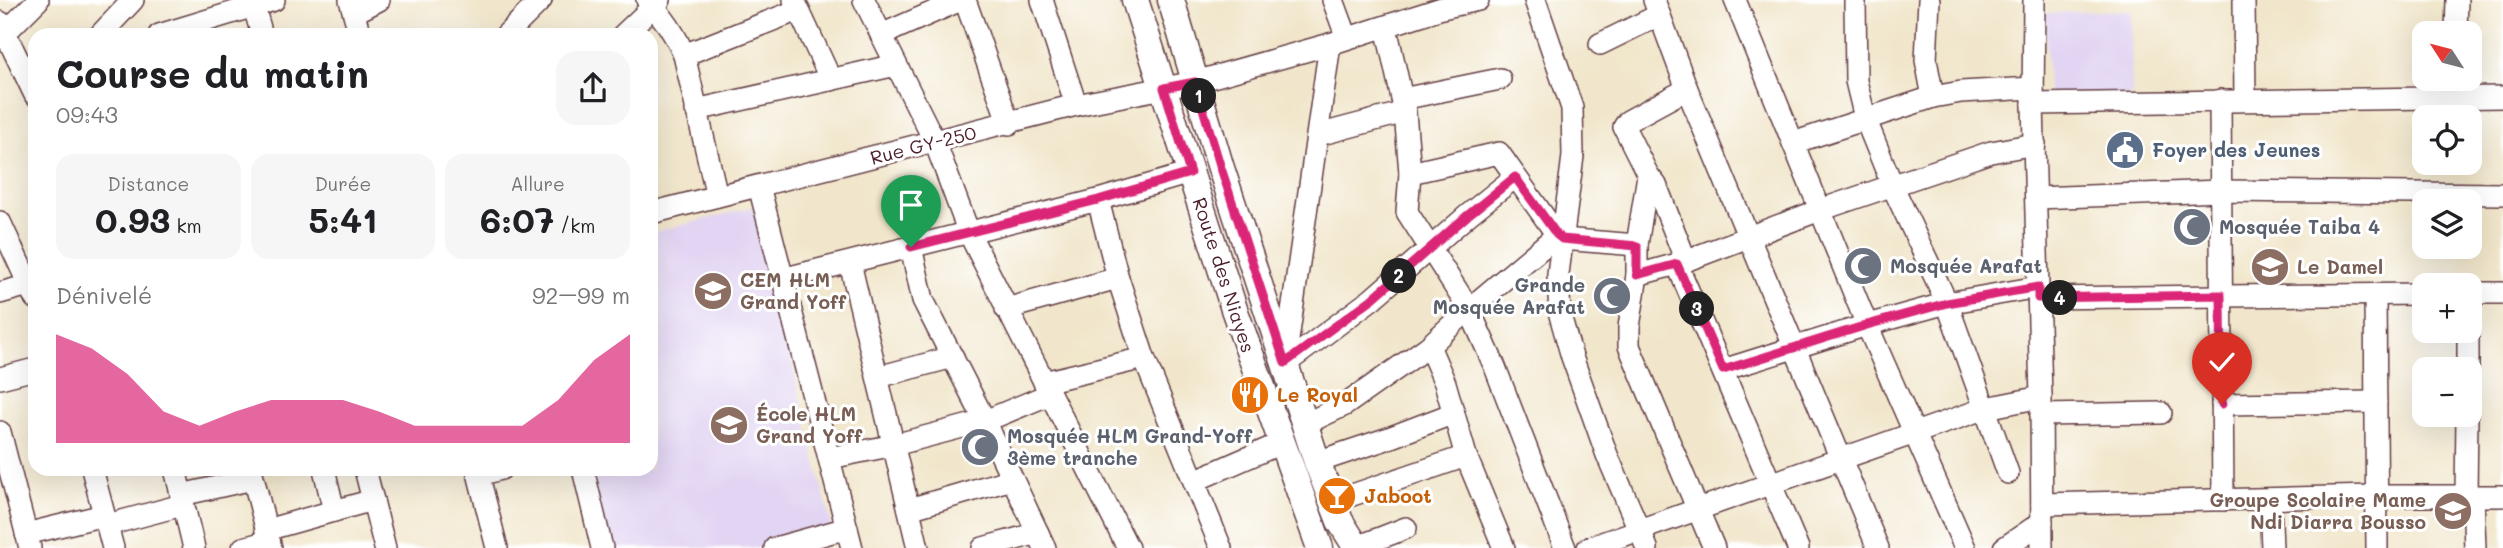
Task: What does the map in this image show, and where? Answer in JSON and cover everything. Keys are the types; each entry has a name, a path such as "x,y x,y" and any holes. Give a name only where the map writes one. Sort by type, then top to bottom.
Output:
{"main road":[{"name":"Route des Niayes","path":"1135,0 1281,443 1320,548"},
{"name":"Route des Niayes","path":"1171,0 1220,165 1317,462 1340,521 1357,548"}],"street":[{"path":"28,81 2,31 38,0"},
{"path":"106,28 132,0"},
{"path":"358,28 352,7 379,0"},
{"path":"513,28 541,0"},
{"path":"863,0 934,142 969,233 1128,548"},
{"path":"881,35 963,0 1009,124"},
{"path":"1042,0 1076,106"},
{"path":"1285,363 1318,135 1338,41 1333,0"},
{"name":"Rue GY-250","path":"658,211 1076,106 1195,82 1386,27 1440,4 1478,0"},
{"path":"1535,0 1572,108 1573,156 1560,237 1560,315 1603,443 1643,539"},
{"path":"1735,0 1867,325 1965,548"},
{"path":"1855,0 1856,81 1865,118 1893,187 1947,303 2008,473"},
{"path":"1928,0 1926,60 1933,97"},
{"path":"2034,0 2033,96 2042,548"},
{"path":"2245,0 2245,100"},
{"path":"2456,21 2457,0"},
{"path":"629,28 653,2 677,37 684,55 717,196"},
{"path":"202,28 260,3 262,28"},
{"path":"684,55 796,5 831,80"},
{"path":"1600,44 1657,7 1687,89 1878,548"},
{"path":"1386,27 1403,105 1410,173 1407,212 1469,309 1495,368 1565,548"},
{"path":"696,110 896,65"},
{"path":"1318,135 1403,105 1500,79"},
{"path":"1687,89 1628,121 1624,127 1648,175 1656,185 1682,263 1723,370 1798,548"},
{"path":"1793,143 1933,97 1961,92 2245,100 2412,90"},
{"path":"2470,91 2503,97"},
{"path":"2220,100 2223,500"},
{"path":"1637,275 1682,263 1820,210 1991,152 2035,144"},
{"path":"1410,173 1495,152 1501,155 1560,237"},
{"path":"782,279 1098,200 1190,173"},
{"path":"1648,175 1637,246 1637,275 1629,327 1629,346 1714,548"},
{"path":"1285,363 1372,299 1515,177"},
{"path":"759,186 849,538 775,548"},
{"path":"2036,198 2221,191 2503,194"},
{"path":"1098,200 1118,278 1144,358 1221,548"},
{"path":"0,222 28,283"},
{"path":"1305,424 1345,405 1429,346 1469,309 1560,237 1637,246"},
{"path":"911,247 923,300 985,421 1041,541 984,548"},
{"path":"850,263 918,548"},
{"path":"1006,309 1118,278"},
{"path":"0,293 28,292"},
{"path":"2482,293 2503,292"},
{"path":"1723,370 1947,303 2038,293 2412,294"},
{"path":"2375,294 2376,548"},
{"path":"1429,346 1446,383 1466,457 1504,548"},
{"path":"878,377 953,357"},
{"path":"830,458 894,445 985,421 1047,388 1144,358"},
{"path":"0,378 28,371"},
{"path":"2222,404 2376,402"},
{"path":"1588,548 1643,539 1696,509 1986,408 2041,406 2161,414"},
{"path":"1317,462 1454,413"},
{"path":"2467,427 2475,548"},
{"path":"0,432 4,472 28,541 182,500 247,476"},
{"path":"1194,481 1281,443"},
{"path":"1332,502 1466,457"},
{"path":"94,476 113,548"},
{"path":"177,476 194,548"},
{"path":"252,476 268,540"},
{"path":"326,476 334,511"},
{"path":"367,476 385,548"},
{"path":"479,476 496,548"},
{"path":"585,476 602,548"},
{"path":"909,509 1012,479"},
{"path":"2004,548 2042,513 2223,500 2503,496"},
{"path":"2270,499 2272,548"},
{"path":"243,548 334,511 373,500"},
{"path":"1357,548 1406,528"}],"shaded area":[{"path":"2131,10 2132,96 2048,97 2046,13"},
{"name":"École HLM Grand Yoff","path":"757,206 788,348 832,527 758,548 609,548 592,476 658,476 658,231"}],"place":[{"name":"Foyer des Jeunes","path":"2125,150"},
{"name":"Mosquée Taiba 4","path":"2192,227"},
{"name":"Mosquée Arafat","path":"1863,266"},
{"name":"Le Damel","path":"2270,267"},
{"name":"CEM HLM Grand Yoff","path":"713,291"},
{"name":"Grande Mosquée Arafat","path":"1612,296"},
{"name":"Le Royal","path":"1250,395"},
{"name":"École HLM Grand Yoff","path":"729,425"},
{"name":"Mosquée HLM Grand-Yoff 3ème tranche","path":"980,447"},
{"name":"Jaboot","path":"1337,496"},
{"name":"Groupe Scolaire Mame Ndi Diarra Bousso","path":"2453,511"}],"route":[{"path":"911,247 1098,200 1190,173 1164,88 1195,82 1285,363 1372,299 1515,177 1562,239 1637,246 1637,275 1677,264 1723,370 1947,303 2038,287 2038,298 2221,295 2222,404"}]}
